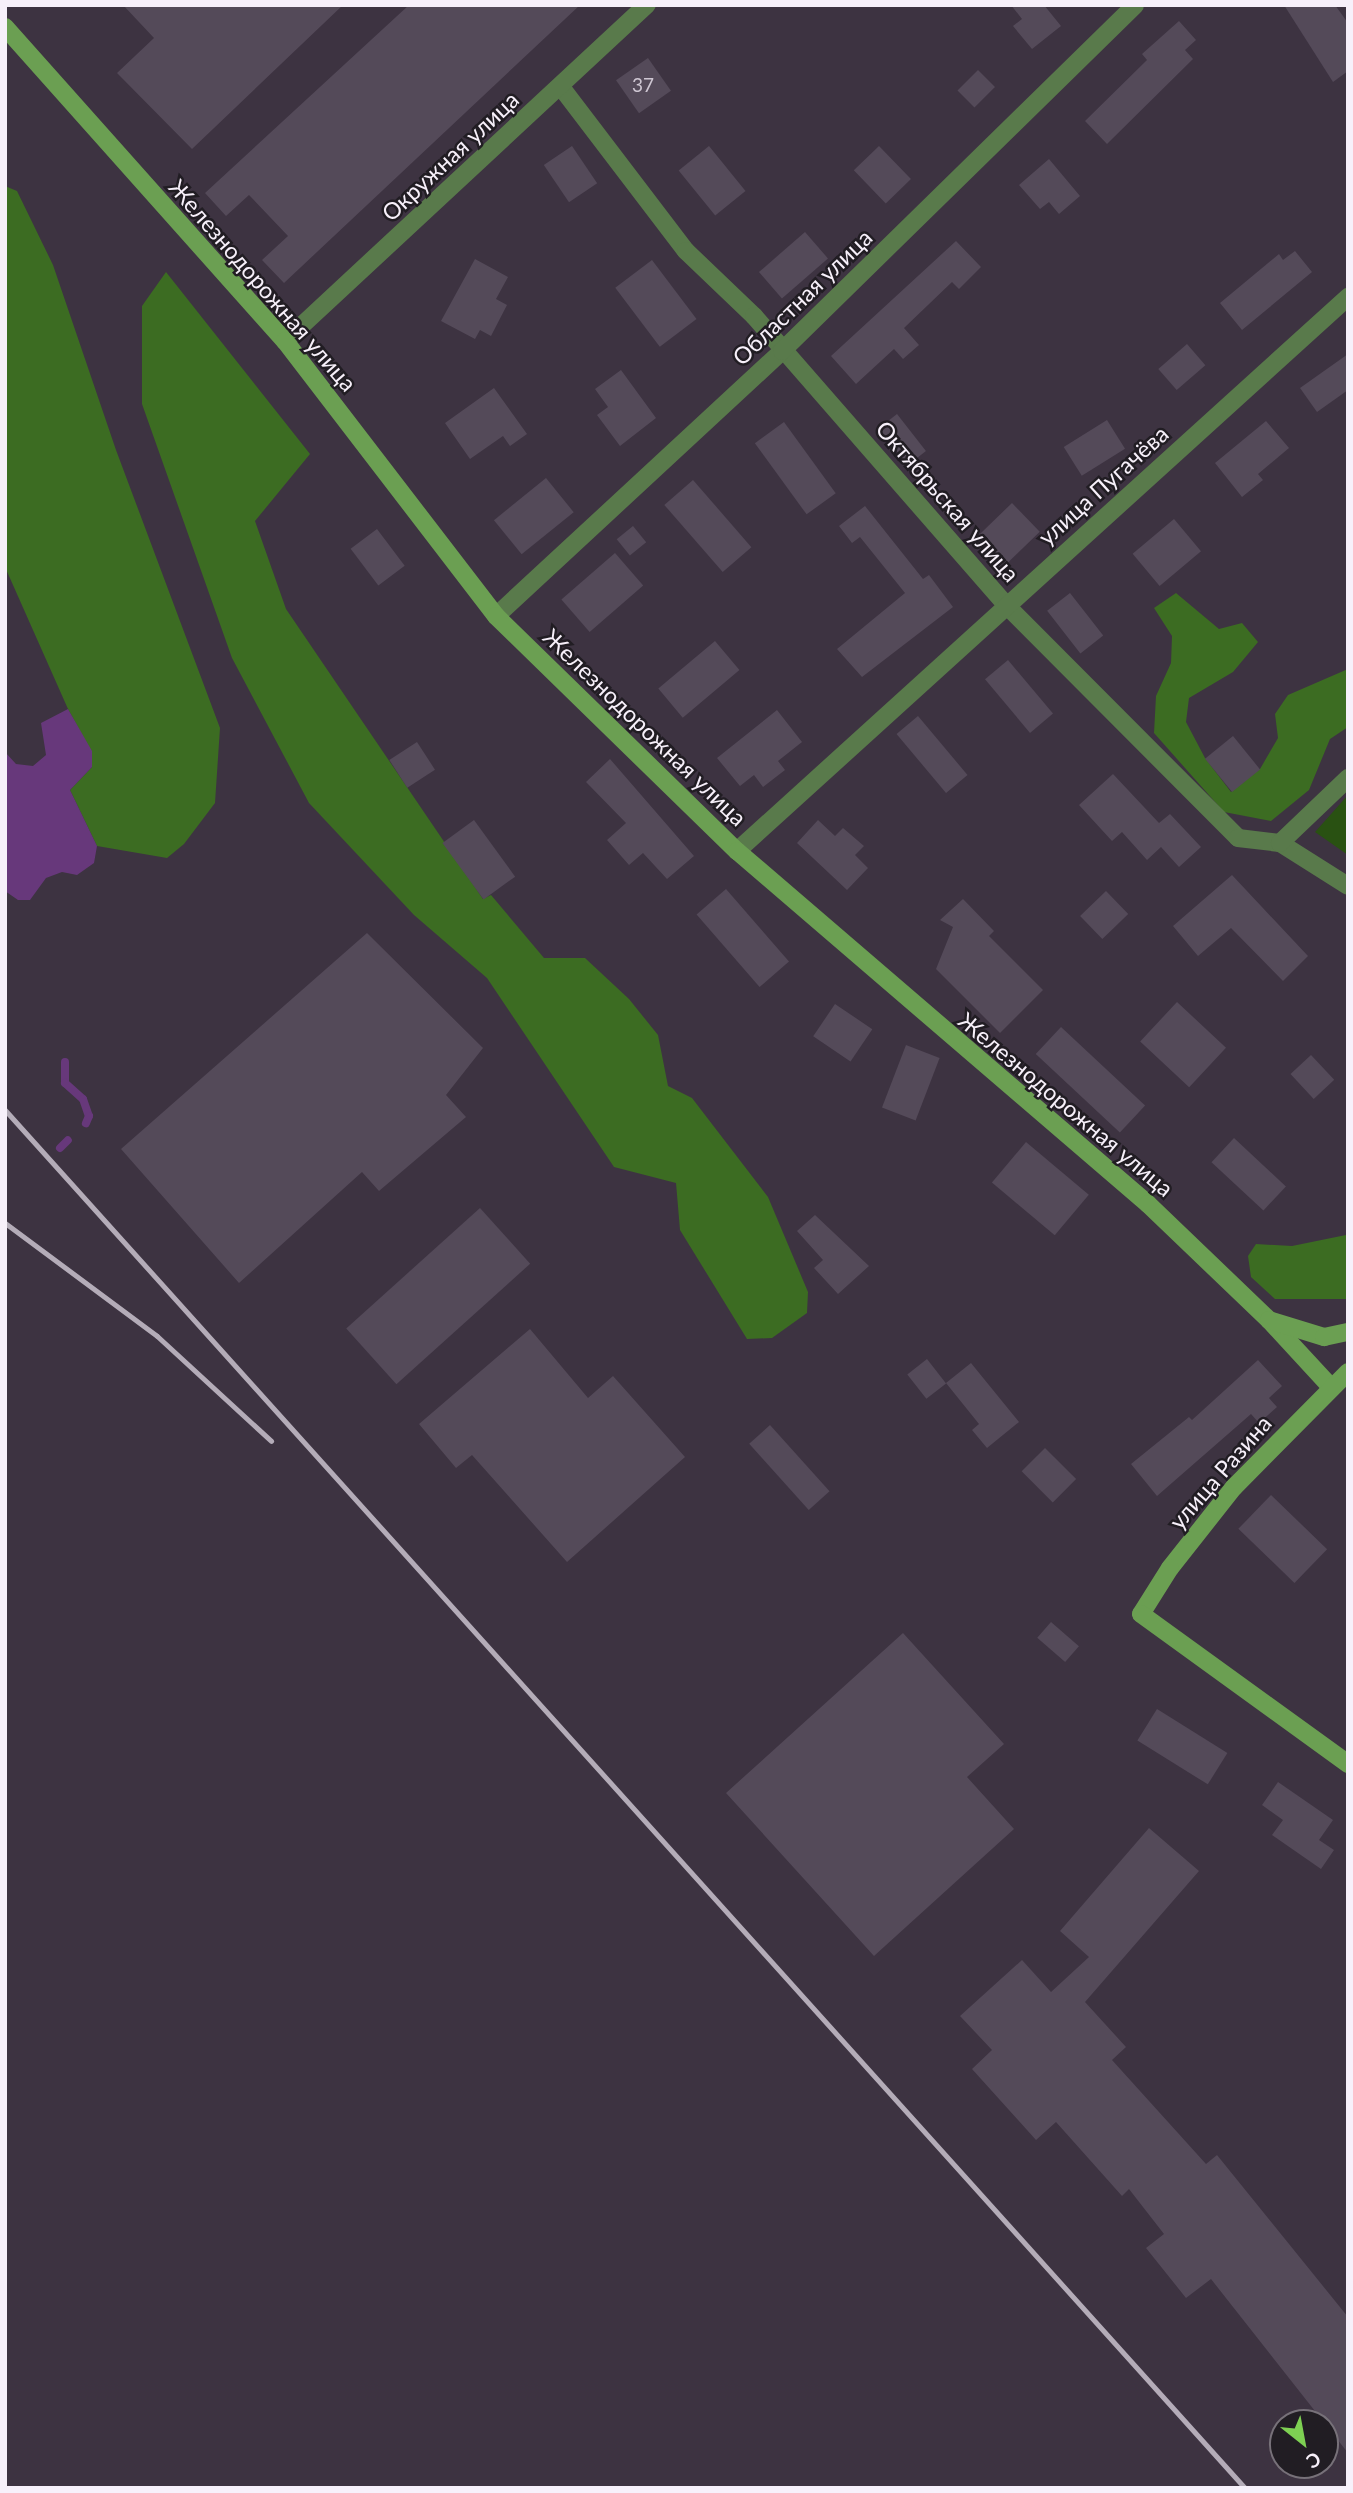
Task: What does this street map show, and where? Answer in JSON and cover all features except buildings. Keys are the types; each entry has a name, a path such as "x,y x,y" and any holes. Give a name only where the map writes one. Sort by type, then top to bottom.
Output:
{"street":[{"name":"Окружная улица","path":"285,341 561,87 646,5"},
{"name":"Областная улица","path":"496,616 782,351 1135,5"},
{"name":"Железнодорожная улица","path":"5,27 285,341 496,616 737,851 1148,1204 1269,1320 1330,1386"},
{"name":"Октябрьская улица","path":"561,87 686,251 754,316 1007,606 1238,838 1280,843 1348,887"},
{"name":"улица Пугачёва","path":"737,851 1348,297"},
{"path":"1280,843 1348,778"},
{"path":"1269,1320 1324,1337 1348,1332"},
{"name":"улица Разина","path":"1348,1372 1330,1386 1234,1487 1170,1568 1142,1614 1348,1764"}],"green space":[{"path":"5,186 17,191 53,265 116,450 220,728 215,803 184,844 167,858 97,846 70,790 92,767 91,751 68,709 5,567"},
{"path":"166,272 310,454 255,521 286,609 483,899 491,895 544,958 585,958 629,999 658,1035 668,1086 692,1098 768,1197 808,1292 807,1313 772,1338 747,1339 680,1230 676,1183 614,1167 487,978 414,915 309,803 232,658 142,404 142,306"},
{"path":"1176,593 1219,629 1242,623 1258,642 1233,672 1189,698 1186,722 1205,758 1231,792 1260,769 1278,738 1275,714 1288,695 1348,669 1348,727 1330,739 1309,790 1271,821 1224,812 1154,733 1156,696 1171,663 1172,636 1154,608"},
{"path":"1348,795 1348,855 1315,832"},
{"path":"1346,1235 1348,1299 1275,1299 1251,1277 1248,1256 1256,1244 1292,1246"}],"shaded area":[{"path":"68,709 92,751 92,767 70,790 97,846 94,863 77,875 62,872 46,878 30,900 18,900 5,891 5,752 16,764 33,766 46,755 41,723"}],"waterway":[{"path":"65,1062 65,1083 83,1099 89,1116 86,1123"},
{"path":"60,1148 68,1140"}],"railway":[{"path":"5,1110 1245,2488"},
{"path":"5,1223 157,1336 271,1441"}]}
